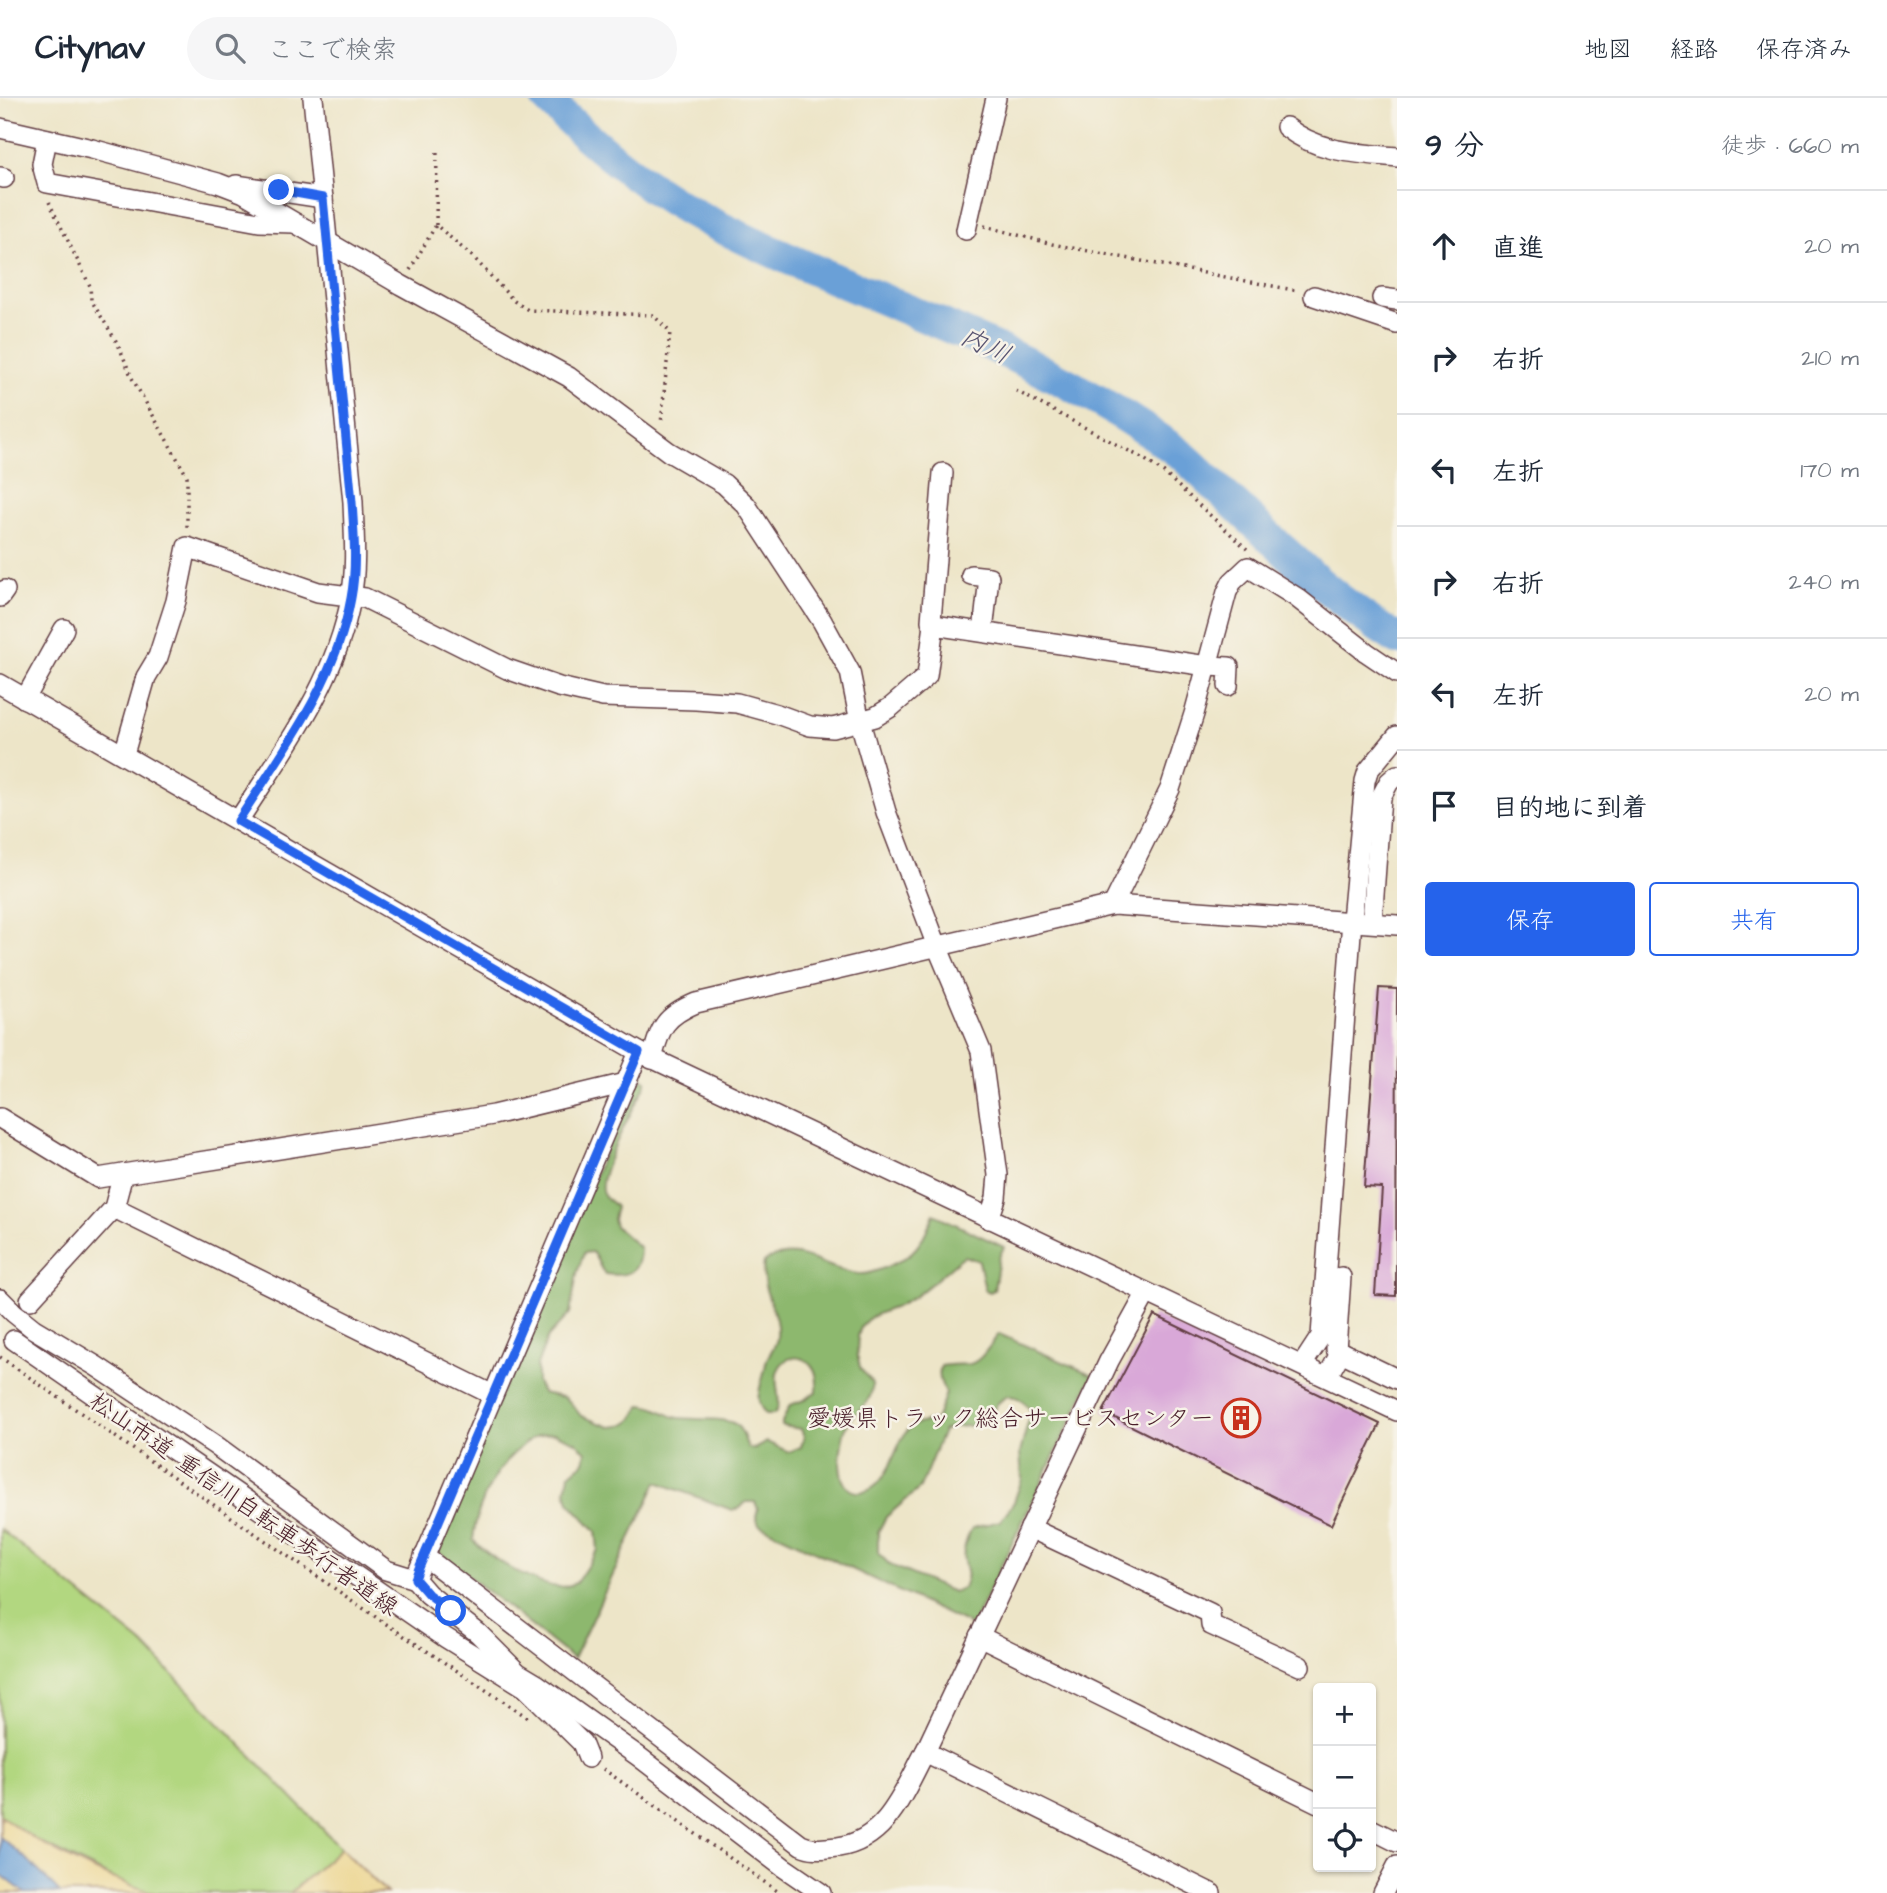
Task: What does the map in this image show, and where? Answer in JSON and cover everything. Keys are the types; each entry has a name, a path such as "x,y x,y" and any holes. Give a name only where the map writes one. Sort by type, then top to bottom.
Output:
{"street":[{"path":"238,821 324,682 343,635 352,596 352,502 313,98"},
{"path":"967,226 996,98"},
{"path":"1286,127 1302,140 1331,149 1397,157"},
{"path":"0,128 218,183 244,193 401,285 569,377 659,444 724,484 746,505 822,621 850,671 860,722 886,812 937,946 981,1051 998,1175 996,1198 989,1219"},
{"path":"47,139 42,164 47,183 259,222 298,223"},
{"path":"218,183 323,198"},
{"path":"1314,296 1397,324"},
{"path":"124,754 146,677 158,657 176,601 187,547 318,592 352,596 377,603 507,669 559,687 603,696 737,704 777,713 810,726 832,728 875,717 927,676 934,625 931,621 943,473"},
{"path":"1113,905 1170,789 1227,592 1232,582 1248,566 1296,597 1397,673"},
{"path":"971,575 989,577 983,632"},
{"path":"934,625 1207,666 1229,667 1228,686"},
{"path":"25,699 64,629"},
{"path":"1,687 124,754 646,1056 1397,1411"},
{"path":"1362,921 1365,781 1368,771 1397,736"},
{"path":"1301,1365 1321,1336 1362,921 1381,797 1389,782 1397,775"},
{"path":"415,1579 626,1083 646,1056 664,1023 673,1015 696,1003 1113,905 1397,925"},
{"path":"0,1118 98,1178 493,1115 626,1083"},
{"path":"30,1300 114,1208 123,1174"},
{"path":"114,1208 493,1395"},
{"path":"1341,1277 1335,1349 1397,1379"},
{"path":"424,1556 801,1845 812,1850 855,1844 877,1829 902,1796 1108,1361 1146,1294"},
{"path":"0,1298 34,1329 96,1366 204,1438 386,1570 415,1579 428,1594 478,1633 582,1743 588,1758"},
{"path":"14,1340 446,1638 520,1680 538,1685 821,1893"},
{"path":"1327,1377 1341,1352"},
{"path":"1030,1528 1210,1614 1211,1625 1300,1666"},
{"path":"979,1636 1313,1801"},
{"path":"925,1752 1211,1893"},
{"path":"1376,1832 1397,1842"},
{"path":"1383,1893 1397,1866"}],"path":[{"path":"401,285 436,225 437,148"},
{"path":"47,183 48,201 90,286 91,300 118,344 132,378 187,476 187,547"},
{"path":"436,225 474,258 514,301 528,310 653,315 670,332 659,444"},
{"path":"967,226 1314,296"},
{"path":"1016,391 1144,459 1179,486 1249,551"},
{"name":"松山市道 重信川自転車歩行者道線","path":"0,1357 383,1622 531,1720"},
{"path":"588,1758 780,1893"}],"green space":[{"path":"637,1077 646,1080 646,1084 611,1154 602,1181 602,1191 616,1207 613,1219 615,1226 640,1248 638,1263 626,1274 605,1274 592,1252 584,1253 577,1273 570,1313 548,1337 537,1365 537,1382 542,1393 563,1397 581,1416 610,1427 631,1421 642,1405 647,1405 679,1418 735,1424 742,1432 748,1448 754,1449 767,1442 789,1452 801,1447 804,1436 801,1429 782,1426 782,1422 790,1405 817,1391 816,1374 811,1365 803,1359 794,1358 781,1365 777,1377 778,1403 774,1414 766,1414 759,1399 766,1361 777,1337 776,1319 764,1283 764,1262 787,1254 846,1271 862,1274 874,1272 907,1257 918,1246 934,1214 1004,1247 999,1257 994,1290 985,1290 979,1261 964,1256 917,1295 872,1317 863,1325 858,1338 858,1358 860,1367 872,1383 872,1389 868,1400 848,1423 842,1441 840,1464 845,1484 851,1490 860,1492 878,1483 905,1433 919,1423 936,1420 946,1393 940,1380 941,1366 974,1362 999,1334 1093,1375 972,1626 759,1525 755,1502 746,1502 740,1508 732,1510 657,1482 573,1659 434,1549","holes":["1006,1396 1021,1400 1031,1411 1020,1453 1022,1479 1014,1502 1000,1521 972,1528 964,1549 966,1576 963,1588 953,1592 890,1565 878,1553 878,1532 886,1517 920,1488 943,1431 952,1427 985,1425 997,1404","554,1433 576,1442 586,1452 584,1462 569,1475 566,1490 569,1502 596,1531 598,1550 576,1583 560,1587 538,1582 513,1570 473,1540 479,1510 500,1469 533,1438"]},
{"path":"0,1529 143,1644 341,1848 290,1893 154,1893 123,1883 27,1836 0,1815"}],"sand":[{"path":"0,1815 35,1839 74,1860 154,1893 0,1893"},
{"path":"341,1848 387,1893 290,1893"}],"water":[{"path":"0,1837 30,1862 60,1893 25,1893 0,1874"}],"building":[{"path":"1379,988 1397,989 1396,1296 1375,1295 1382,1188 1364,1187"},
{"name":"愛媛県トラック総合サービスセンター","path":"1154,1315 1380,1424 1331,1525 1103,1412"}],"waterway":[{"name":"内川","path":"546,98 623,166 688,210 762,247 1026,362 1134,423 1184,457 1332,593 1397,639"}],"place":[{"name":"愛媛県トラック総合サービスセンター","path":"1241,1418"}],"route":[{"path":"279,190 323,198 352,502 352,596 343,635 324,682 238,821 639,1052 415,1579 428,1594 451,1611"}]}
